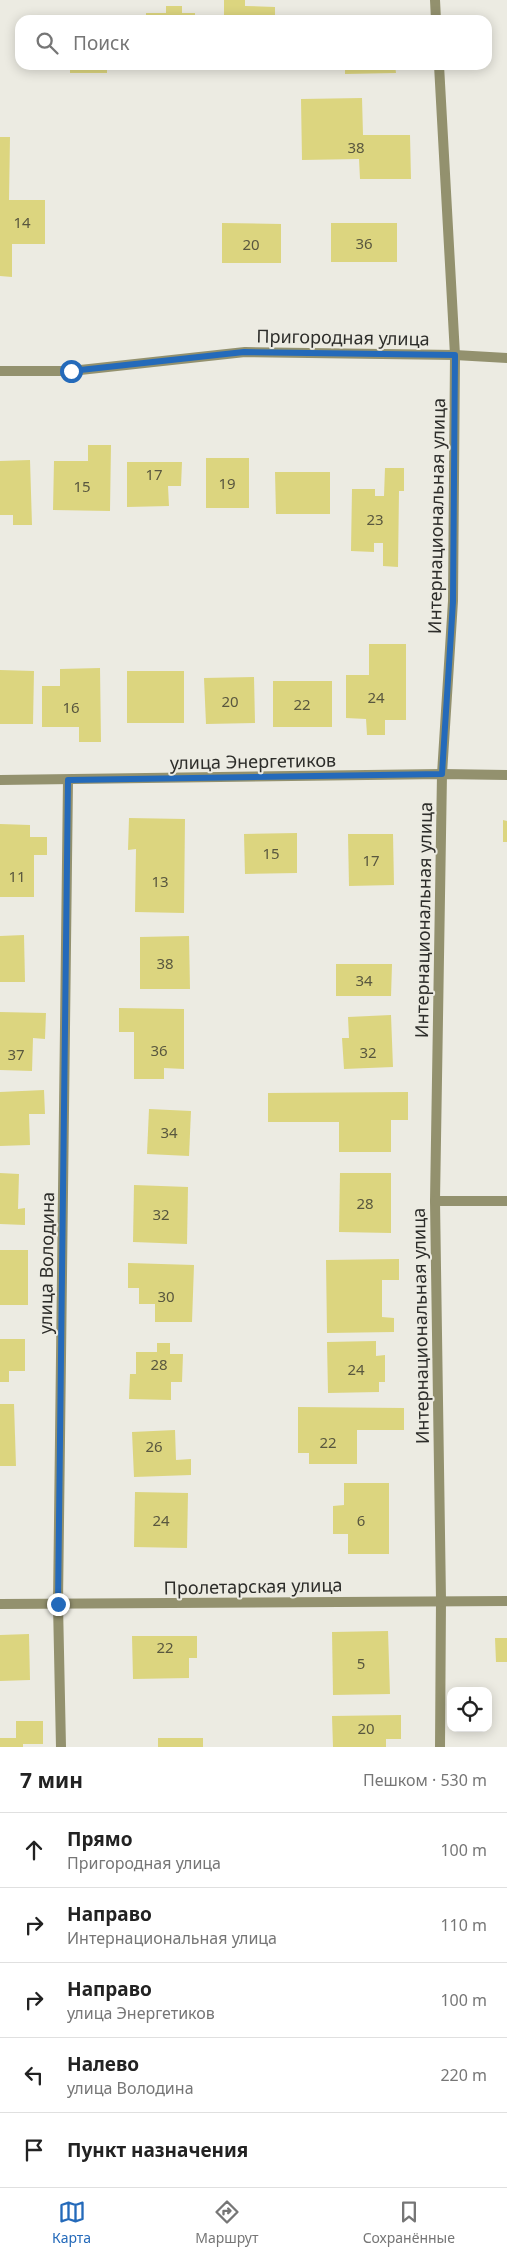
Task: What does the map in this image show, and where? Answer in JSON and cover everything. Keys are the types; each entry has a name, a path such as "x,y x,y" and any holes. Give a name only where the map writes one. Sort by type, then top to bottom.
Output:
{"street":[{"path":"435,0 436,15"},
{"name":"Интернациональная улица","path":"439,70 455,355 453,602 442,774 435,1201 440,1747"},
{"name":"Пригородная улица","path":"0,371 71,371 244,352 455,355 507,358"},
{"name":"улица Энергетиков","path":"0,780 442,774 507,775"},
{"name":"улица Володина","path":"61,1747 58,1604 68,780"},
{"path":"435,1201 507,1201"},
{"name":"Пролетарская улица","path":"0,1604 507,1601"}],"building":[{"path":"224,0 245,0 245,6 275,7 275,15 224,15"},
{"path":"166,6 182,6 182,13 195,13 195,15 146,15 146,13 166,13"},
{"path":"70,70 107,70 107,73 70,73"},
{"path":"345,70 396,70 396,73 345,74"},
{"path":"362,98 363,135 410,135 411,179 360,179 359,159 302,160 301,99"},
{"path":"0,137 10,137 9,200 45,200 45,244 12,244 12,277 0,276"},
{"path":"222,223 281,224 281,263 222,263"},
{"path":"331,223 397,223 397,262 331,262"},
{"path":"88,445 111,445 110,511 53,510 54,461 88,461"},
{"path":"206,458 249,458 249,508 206,508"},
{"path":"30,460 32,525 13,525 13,515 0,515 0,461"},
{"path":"127,462 182,462 181,486 168,486 169,506 127,507"},
{"path":"385,468 404,468 404,491 399,491 398,567 383,566 383,543 374,543 374,552 351,551 352,489 375,489 375,496 384,496"},
{"path":"275,472 330,472 330,514 276,514"},
{"path":"369,644 406,644 406,720 385,720 385,735 367,735 366,719 346,718 346,675 369,675"},
{"path":"100,668 101,742 79,742 79,727 42,727 42,686 60,686 60,669"},
{"path":"0,670 34,671 33,724 0,724"},
{"path":"127,671 184,671 184,723 127,723"},
{"path":"254,677 255,723 206,724 204,678"},
{"path":"273,681 332,681 332,727 273,727"},
{"path":"129,818 185,819 184,913 135,912 136,849 128,850"},
{"path":"503,820 507,821 507,842 503,842"},
{"path":"0,824 30,825 30,837 47,837 47,855 34,855 34,897 0,897"},
{"path":"297,833 297,873 245,874 244,834"},
{"path":"348,834 393,834 394,885 349,886"},
{"path":"24,935 25,982 0,982 0,936"},
{"path":"189,936 190,989 140,989 140,937"},
{"path":"336,964 392,964 391,996 336,996"},
{"path":"119,1008 184,1009 184,1069 164,1068 164,1079 134,1079 134,1032 119,1032"},
{"path":"0,1012 46,1013 45,1039 33,1038 32,1071 0,1070"},
{"path":"391,1015 393,1067 344,1069 342,1038 349,1038 348,1017"},
{"path":"44,1090 45,1114 29,1114 30,1145 0,1146 0,1092"},
{"path":"408,1092 408,1120 391,1120 391,1152 339,1152 339,1122 268,1122 268,1093"},
{"path":"149,1109 191,1111 189,1156 147,1154"},
{"path":"0,1173 19,1174 18,1209 25,1208 25,1225 0,1224"},
{"path":"340,1173 391,1173 391,1233 339,1232"},
{"path":"134,1185 188,1187 187,1244 133,1242"},
{"path":"0,1250 28,1250 28,1305 0,1305"},
{"path":"399,1259 399,1280 382,1280 382,1317 394,1318 394,1332 327,1333 326,1260"},
{"path":"128,1263 194,1265 192,1322 155,1322 155,1304 139,1304 139,1288 128,1288"},
{"path":"0,1339 25,1339 25,1371 9,1371 9,1382 0,1382"},
{"path":"376,1341 376,1356 385,1355 385,1382 379,1382 379,1392 328,1393 327,1342"},
{"path":"157,1343 170,1343 170,1354 183,1354 182,1382 171,1382 171,1400 129,1399 130,1374 136,1374 136,1352 157,1352"},
{"path":"0,1404 14,1404 16,1466 0,1466"},
{"path":"298,1407 404,1408 404,1430 357,1430 357,1464 309,1464 309,1453 298,1453"},
{"path":"175,1430 176,1460 191,1459 191,1475 134,1477 132,1432"},
{"path":"344,1483 389,1483 389,1554 348,1554 348,1534 333,1534 333,1506 344,1505"},
{"path":"135,1492 188,1493 187,1548 134,1547"},
{"path":"388,1631 390,1694 333,1695 332,1632"},
{"path":"29,1634 30,1680 0,1681 0,1635"},
{"path":"132,1636 197,1636 197,1658 189,1658 189,1678 133,1679"},
{"path":"495,1638 507,1638 507,1662 496,1662"},
{"path":"401,1715 401,1739 386,1739 386,1747 333,1747 332,1716"},
{"path":"16,1721 43,1721 43,1744 23,1744 23,1747 0,1747 0,1738 16,1738"},
{"path":"158,1738 203,1738 203,1747 158,1747"}],"route":[{"path":"58,1604 68,780 442,774 453,602 455,355 244,352 71,371"}]}
